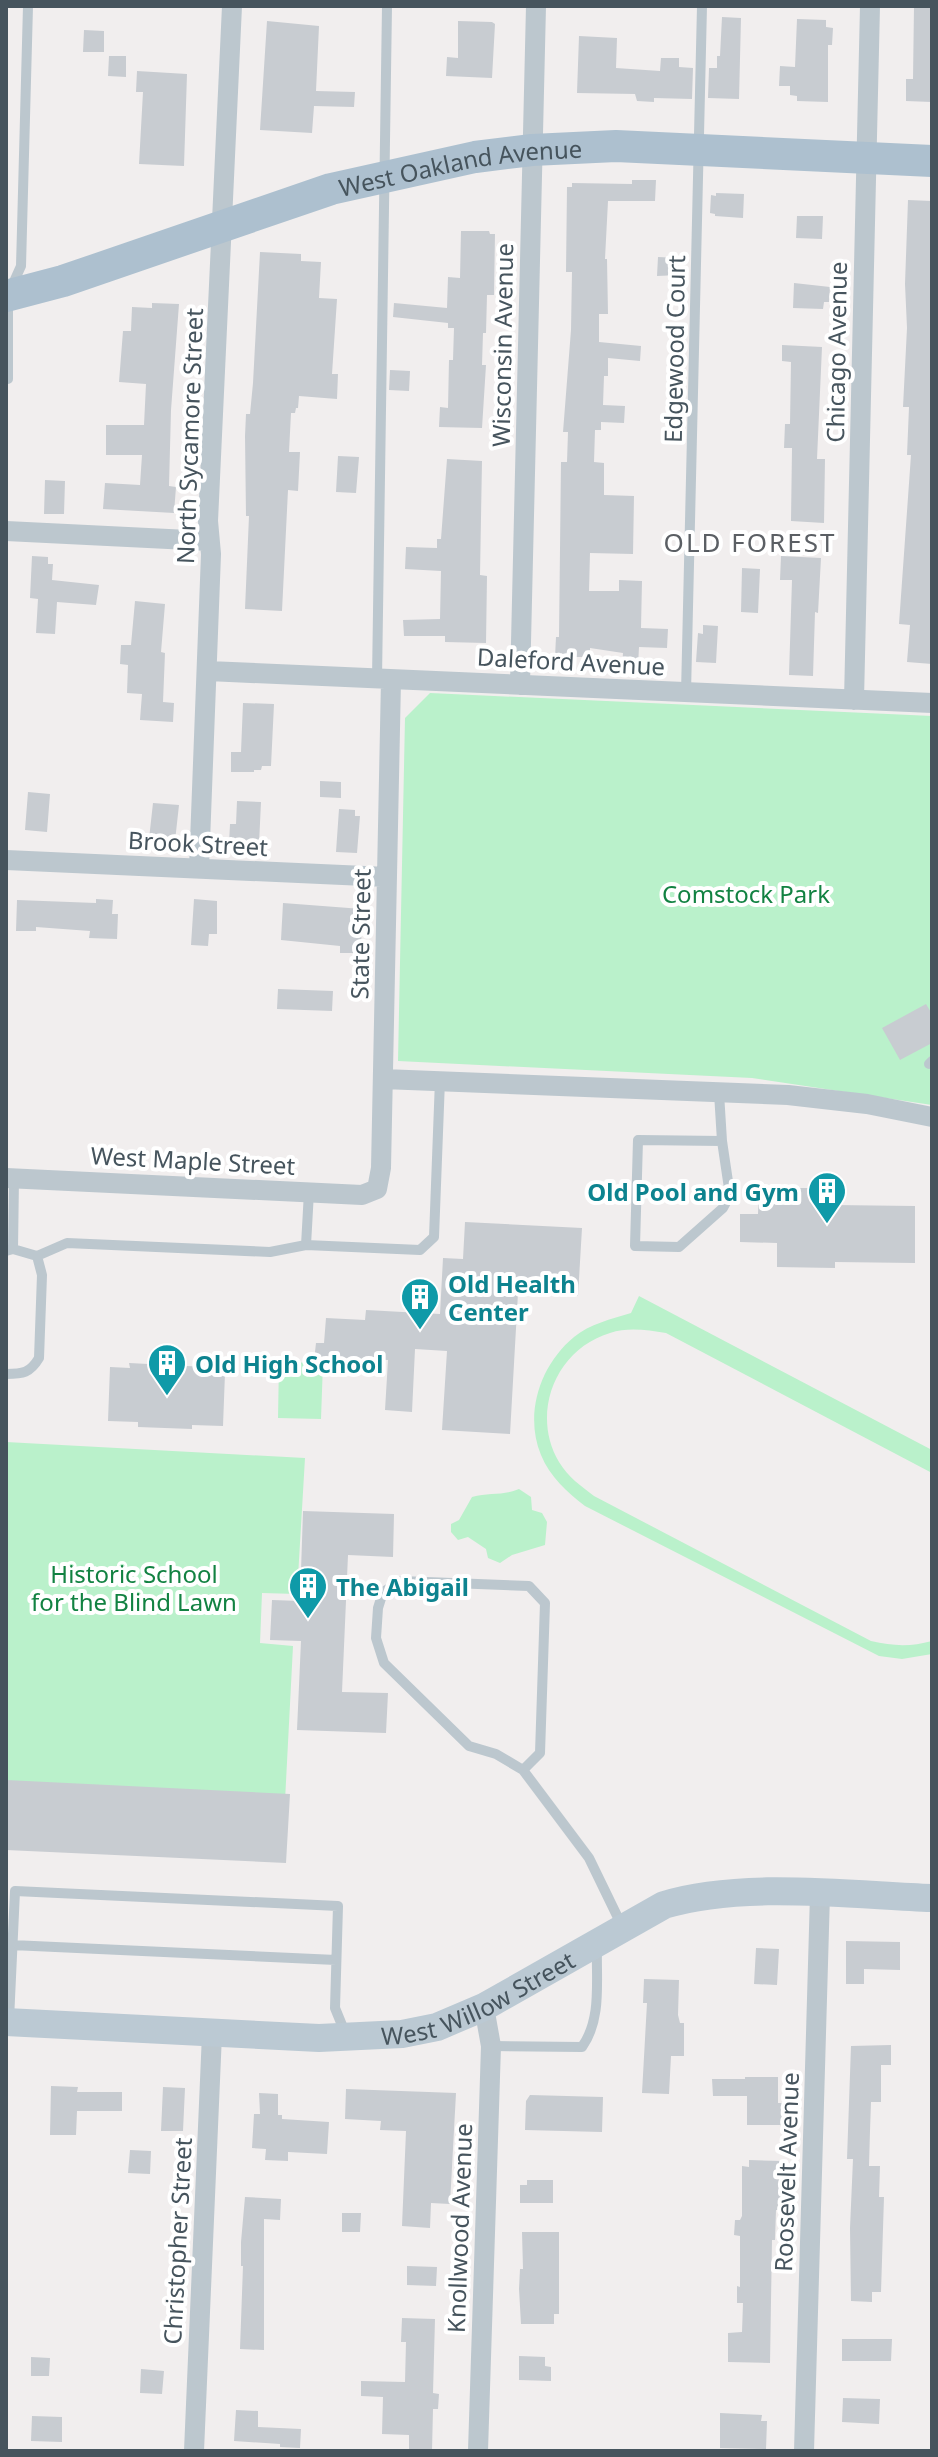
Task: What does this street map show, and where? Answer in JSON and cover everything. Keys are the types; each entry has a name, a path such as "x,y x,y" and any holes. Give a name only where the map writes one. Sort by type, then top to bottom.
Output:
{"main road":[{"name":"West Oakland Avenue","path":"7,296 63,281 331,189 475,157 532,150 616,146 932,161"}],"street":[{"name":"North Sycamore Street","path":"199,868 208,671 209,541 232,6"},
{"name":"Wisconsin Avenue","path":"520,685 536,6"},
{"name":"Chicago Avenue","path":"854,700 870,6"},
{"path":"6,531 209,541"},
{"name":"Daleford Avenue","path":"208,671 932,703"},
{"name":"State Street","path":"377,1189 381,1168 387,877 384,679"},
{"name":"Brook Street","path":"6,860 387,877"},
{"path":"383,1079 788,1095 867,1104 932,1117"},
{"name":"West Maple Street","path":"10,1178 362,1195 377,1189"},
{"name":"West Willow Street","path":"8,2022 212,2034 347,2037 402,2034 437,2027 484,2007 623,1927 664,1905 685,1898 756,1892 932,1898"},
{"name":"Roosevelt Avenue","path":"804,2451 820,1894"},
{"name":"Knollwood Avenue","path":"478,2451 491,2046 484,2007"},
{"name":"Christopher Street","path":"194,2451 212,2034"}],"lane":[{"path":"8,379 7,296 21,266 28,6"},
{"path":"384,679 387,6"},
{"name":"Edgewood Court","path":"686,693 702,6"},
{"path":"10,1178 10,1250 37,1256 67,1243 270,1252 306,1245 420,1250 434,1237 440,1080"},
{"path":"719,1093 730,1195 723,1208 679,1247 635,1246 638,1140 722,1141"},
{"path":"306,1245 309,1192"},
{"path":"6,1374 24,1374 32,1370 39,1358 42,1275 37,1256"},
{"path":"523,1770 540,1753 545,1603 529,1586 401,1581 383,1592 378,1608 376,1638 384,1663 469,1746 496,1754 523,1770 589,1858 623,1927"},
{"path":"8,2022 15,1891 338,1906 335,2008 347,2037"},
{"path":"491,2046 582,2047 591,2035 596,2012 597,1943"},
{"path":"12,1945 336,1960"}],"green space":[{"name":"Comstock Park","path":"430,693 932,716 932,1105 752,1078 398,1061 405,718"},
{"path":"639,1296 932,1450 932,1473 666,1333 645,1330 617,1331 591,1341 562,1368 553,1385 547,1423 551,1443 566,1472 594,1496 871,1641 902,1645 932,1641 932,1654 902,1659 879,1656 585,1506 554,1477 541,1455 534,1423 538,1391 544,1376 562,1348 574,1337 594,1325 631,1313"},
{"path":"279,1362 323,1363 321,1419 278,1418"},
{"name":"Historic School for the Blind Lawn","path":"6,1442 305,1458 297,1594 262,1593 260,1643 293,1646 285,1801 6,1786"},
{"path":"519,1489 531,1497 532,1510 542,1513 547,1522 545,1545 512,1555 500,1563 488,1558 486,1549 468,1537 458,1540 451,1532 451,1524 459,1520 472,1497"}],"building":[{"path":"914,6 932,6 932,102 906,101 906,79 913,79"},
{"path":"722,17 741,18 739,99 708,98 709,68 717,68 717,56 720,56"},
{"path":"797,19 826,20 826,27 833,28 832,45 828,45 828,102 797,101 797,96 790,95 790,86 779,86 780,66 795,67"},
{"path":"267,21 319,26 316,91 355,92 354,107 314,106 312,133 260,130"},
{"path":"458,21 495,24 492,78 446,76 447,57 458,58"},
{"path":"84,30 104,31 104,52 83,52"},
{"path":"579,36 617,38 616,68 660,71 661,58 679,58 679,67 693,68 692,99 654,98 654,102 637,101 635,94 577,93"},
{"path":"109,56 126,56 126,77 108,76"},
{"path":"137,71 187,74 184,166 139,164 143,92 136,92"},
{"path":"632,180 656,180 655,201 608,201 605,259 608,314 599,314 599,342 641,346 640,361 608,358 603,405 625,406 624,423 601,422 601,430 595,430 594,462 604,463 604,495 634,496 633,554 590,553 589,591 619,591 619,580 642,581 641,628 668,629 667,648 639,647 638,666 622,665 623,653 590,648 590,657 555,657 556,637 559,637 561,462 567,462 568,432 563,432 571,330 572,272 566,272 567,187 572,187 572,183 632,184"},
{"path":"716,193 744,194 743,218 710,213 711,195 716,196"},
{"path":"908,200 932,201 932,664 907,662 910,625 899,624 911,455 907,455 909,407 903,407"},
{"path":"797,216 823,216 822,239 796,238"},
{"path":"461,231 489,231 495,234 494,295 487,295 486,333 483,333 482,365 486,365 482,428 439,427 440,407 448,408 449,360 453,360 454,328 448,328 448,323 393,317 394,303 447,308 448,277 460,278"},
{"path":"260,252 301,254 301,261 321,262 319,298 337,299 332,374 338,374 337,399 299,396 298,408 291,413 289,452 300,452 298,491 288,490 282,611 245,609 249,516 246,516 245,436 253,383"},
{"path":"658,257 679,258 679,275 657,276"},
{"path":"794,283 830,287 829,302 824,302 823,309 793,308"},
{"path":"152,303 179,304 169,486 176,487 174,513 103,509 105,483 140,485 142,455 106,455 106,425 144,425 146,384 119,382 123,331 131,331 132,307 152,308"},
{"path":"782,345 822,347 817,459 825,459 824,523 791,521 792,448 784,448 785,424 790,424 791,362 782,361"},
{"path":"390,370 410,371 409,391 389,390"},
{"path":"338,456 359,457 356,493 336,492"},
{"path":"447,459 482,461 480,575 487,576 486,643 445,642 445,636 404,636 403,620 440,619 441,571 405,569 406,547 437,548 437,539 441,539"},
{"path":"45,480 65,481 64,514 44,514"},
{"path":"32,556 48,557 48,564 53,564 52,580 99,585 96,605 57,602 55,634 36,633 38,599 30,598"},
{"path":"781,556 821,558 813,676 789,675 792,580 780,580"},
{"path":"742,568 760,569 758,613 741,612"},
{"path":"135,601 165,604 161,652 165,653 163,702 174,703 173,722 140,720 142,694 127,693 128,665 120,664 121,645 131,645"},
{"path":"703,625 718,626 716,663 696,662 698,633 703,634"},
{"path":"243,703 274,704 271,766 262,766 261,770 254,772 231,772 231,752 241,752"},
{"path":"320,781 341,782 341,798 320,797"},
{"path":"28,792 50,794 47,832 25,830"},
{"path":"237,801 261,802 259,844 229,844 230,824 236,824"},
{"path":"153,803 179,805 175,841 149,839"},
{"path":"339,809 355,810 355,816 360,816 357,853 336,852"},
{"path":"96,899 113,900 112,914 118,914 117,939 89,938 90,931 36,927 36,931 16,931 17,900 96,903"},
{"path":"194,899 217,901 217,934 209,934 208,946 191,945"},
{"path":"283,903 362,909 361,953 340,953 340,946 281,940"},
{"path":"278,989 333,991 332,1011 277,1009"},
{"path":"926,1004 932,1014 932,1043 900,1060 882,1028"},
{"name":"Old Pool and Gym","path":"759,1188 834,1188 834,1205 915,1206 915,1263 835,1262 835,1268 777,1267 777,1243 740,1242 740,1214 758,1214"},
{"name":"Old Health Center","path":"465,1222 582,1228 578,1296 518,1293 510,1434 442,1430 447,1351 415,1349 412,1412 385,1410 388,1360 341,1358 340,1363 314,1361 316,1343 324,1343 326,1318 365,1320 366,1310 440,1314 443,1258 463,1259"},
{"name":"Old High School","path":"129,1363 206,1367 206,1372 225,1373 223,1426 192,1425 192,1429 138,1427 138,1422 108,1421 110,1367 130,1368"},
{"name":"The Abigail","path":"303,1511 394,1514 393,1557 348,1555 342,1692 388,1693 386,1733 297,1730 301,1641 270,1640 272,1600 300,1601"},
{"path":"6,1780 290,1794 286,1863 6,1850"},
{"path":"846,1941 900,1942 900,1970 864,1969 864,1984 846,1984"},
{"path":"756,1948 779,1949 777,1985 754,1984"},
{"path":"644,1979 679,1980 678,2015 680,2023 684,2023 684,2056 671,2056 669,2094 642,2093 647,2003 643,2003"},
{"path":"891,2045 891,2065 881,2065 881,2102 871,2102 869,2166 880,2166 879,2197 884,2197 881,2292 872,2292 872,2302 851,2301 853,2159 847,2159 851,2046"},
{"path":"778,2077 778,2103 783,2103 783,2125 747,2125 747,2096 713,2096 712,2079"},
{"path":"51,2086 78,2087 77,2092 122,2092 122,2111 77,2111 76,2135 50,2135"},
{"path":"163,2087 185,2088 183,2131 161,2131"},
{"path":"346,2089 456,2093 450,2204 431,2203 430,2228 402,2226 406,2131 380,2130 381,2121 345,2119"},
{"path":"259,2093 278,2094 278,2115 282,2115 282,2119 329,2122 327,2154 288,2152 288,2161 265,2160 266,2149 252,2148 254,2114 260,2114"},
{"path":"530,2095 603,2097 602,2132 525,2130 526,2101"},
{"path":"130,2150 151,2151 150,2174 128,2173"},
{"path":"749,2160 782,2161 783,2210 776,2210 775,2240 772,2240 770,2363 728,2362 728,2333 742,2332 743,2303 737,2303 740,2236 734,2235 735,2220 740,2220 742,2216 742,2166 749,2167"},
{"path":"527,2180 553,2180 553,2203 520,2203 520,2185 527,2185"},
{"path":"245,2197 281,2199 280,2220 264,2219 264,2350 240,2349 241,2242"},
{"path":"342,2213 361,2213 360,2232 342,2232"},
{"path":"522,2232 559,2232 559,2314 554,2314 554,2324 521,2324"},
{"path":"407,2266 437,2267 436,2286 407,2285"},
{"path":"402,2318 435,2319 433,2393 439,2394 438,2409 433,2409 432,2451 409,2451 409,2435 382,2434 383,2397 361,2396 361,2381 405,2382 406,2342 401,2342"},
{"path":"842,2339 892,2339 891,2361 842,2361"},
{"path":"519,2356 545,2357 545,2366 551,2367 551,2381 519,2380"},
{"path":"31,2357 50,2358 49,2376 31,2376"},
{"path":"141,2369 164,2371 162,2394 140,2393"},
{"path":"843,2398 880,2399 879,2424 842,2422"},
{"path":"236,2410 258,2411 258,2427 301,2429 300,2448 234,2441"},
{"path":"720,2413 762,2415 761,2421 767,2421 766,2449 720,2448"},
{"path":"32,2416 62,2417 62,2442 31,2441"}],"place":[{"name":"Old Pool and Gym","path":"827,1225"},
{"name":"Old Health Center","path":"420,1331"},
{"name":"Old High School","path":"167,1397"},
{"name":"The Abigail","path":"308,1620"}],"district":[{"name":"OLD FOREST","path":"750,542"}]}
